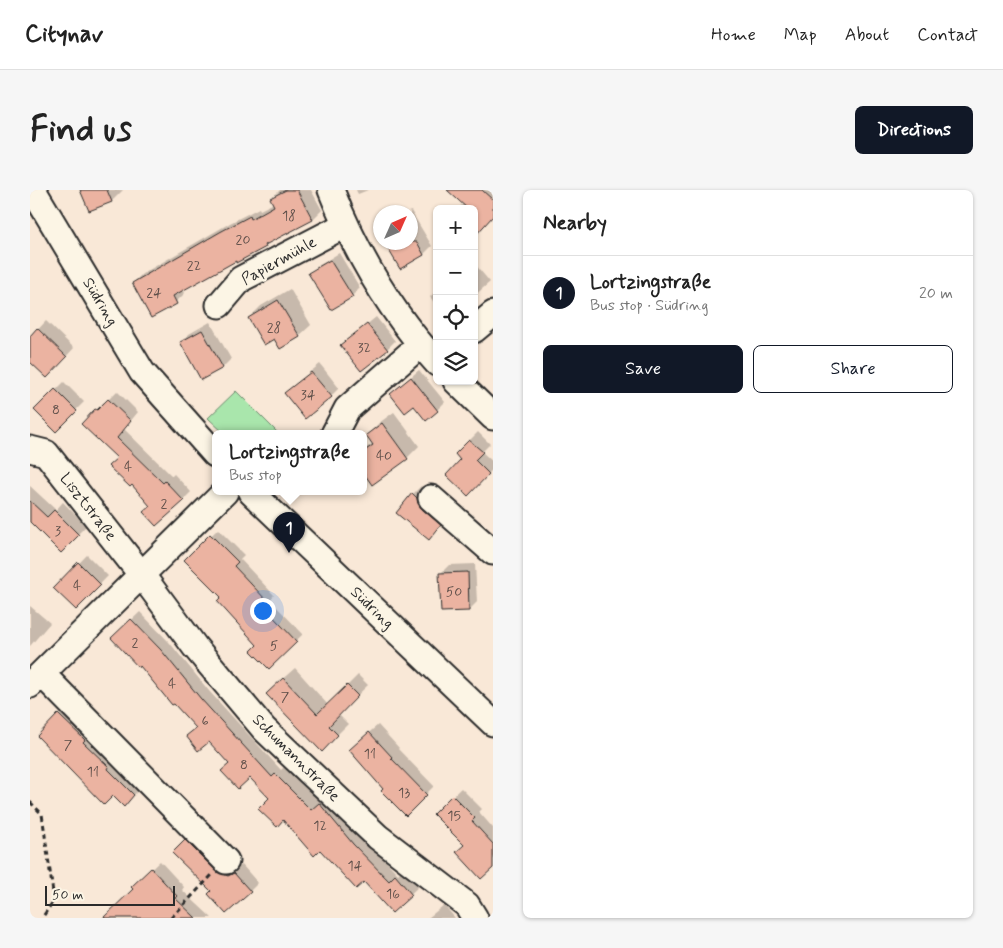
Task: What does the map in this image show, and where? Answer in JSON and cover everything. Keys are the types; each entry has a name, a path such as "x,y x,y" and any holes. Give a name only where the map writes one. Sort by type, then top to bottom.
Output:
{"street":[{"name":"Südring","path":"33,190 142,372 212,451"},
{"path":"331,190 345,225 382,291 429,354 347,409 336,430"},
{"name":"Papiermühle","path":"219,305 241,279 345,225"},
{"path":"478,327 493,314"},
{"path":"460,385 493,417"},
{"name":"Lisztstraße","path":"30,449 46,453 141,574"},
{"path":"222,495 36,680 226,861"},
{"name":"Südring","path":"254,495 493,723"},
{"path":"431,498 493,552"},
{"name":"Schumannstraße","path":"141,574 195,647 264,729 378,837 467,905 475,918"}],"path":[{"path":"30,802 42,814 54,900 42,918"},
{"path":"171,918 226,861"}],"green space":[{"path":"236,391 275,430 221,430 208,418"}],"building":[{"path":"80,190 107,190 112,202 89,211"},
{"path":"286,190 297,190 313,220 173,296 177,304 151,318 132,283 220,232 250,216 251,219 274,206 270,198"},
{"path":"447,190 482,190 493,200 493,216 478,233 478,205 464,205"},
{"path":"418,244 424,255 400,269 389,250 418,250"},
{"path":"330,260 353,297 331,310 308,273"},
{"path":"278,300 300,337 280,349 274,339 264,345 248,318"},
{"path":"367,324 388,350 361,371 340,345"},
{"path":"37,328 67,357 47,378 30,362 30,336"},
{"path":"202,330 223,368 201,380 180,342"},
{"path":"311,372 332,397 305,419 284,393"},
{"path":"411,377 438,411 426,421 414,406 405,413 390,394"},
{"path":"55,389 77,411 56,432 34,410"},
{"path":"108,399 131,421 117,438 163,483 165,481 184,501 156,526 143,512 150,506 132,485 130,487 108,466 117,458 81,424"},
{"path":"382,423 408,459 372,485 367,478 367,449 373,445 367,434"},
{"path":"469,440 483,452 475,460 489,474 468,496 446,475 460,460 455,454"},
{"path":"412,493 417,498 422,509 441,525 429,540 396,513"},
{"path":"30,501 47,517 54,510 79,535 61,553 30,522"},
{"path":"210,534 238,562 234,566 268,602 264,607 297,642 269,669 251,651 257,645 217,601 221,597 184,560"},
{"path":"78,562 101,585 76,610 53,588"},
{"path":"468,572 469,611 441,612 439,573"},
{"path":"131,619 161,650 201,699 272,777 275,774 311,810 319,803 353,844 389,881 395,875 412,895 392,913 364,882 356,889 320,850 314,856 283,820 277,827 258,809 269,798 250,778 238,789 221,771 229,764 209,742 198,751 186,736 196,728 174,704 172,705 140,666 139,668 111,638"},
{"path":"283,678 317,714 347,685 358,696 329,726 338,735 322,752 266,694"},
{"path":"58,714 85,740 83,742 134,795 124,807 113,796 104,805 37,736"},
{"path":"369,732 427,795 406,816 381,791 383,789 349,750"},
{"path":"452,795 475,818 472,821 493,844 493,868 481,879 456,852 464,845 433,814"},
{"path":"185,840 216,871 228,876 234,873 251,892 226,914 208,894 211,891 172,853"},
{"path":"151,868 177,896 175,898 196,918 103,918 133,889 131,887"}],"place":[{"name":"Lortzingstraße","path":"289,553"}]}
